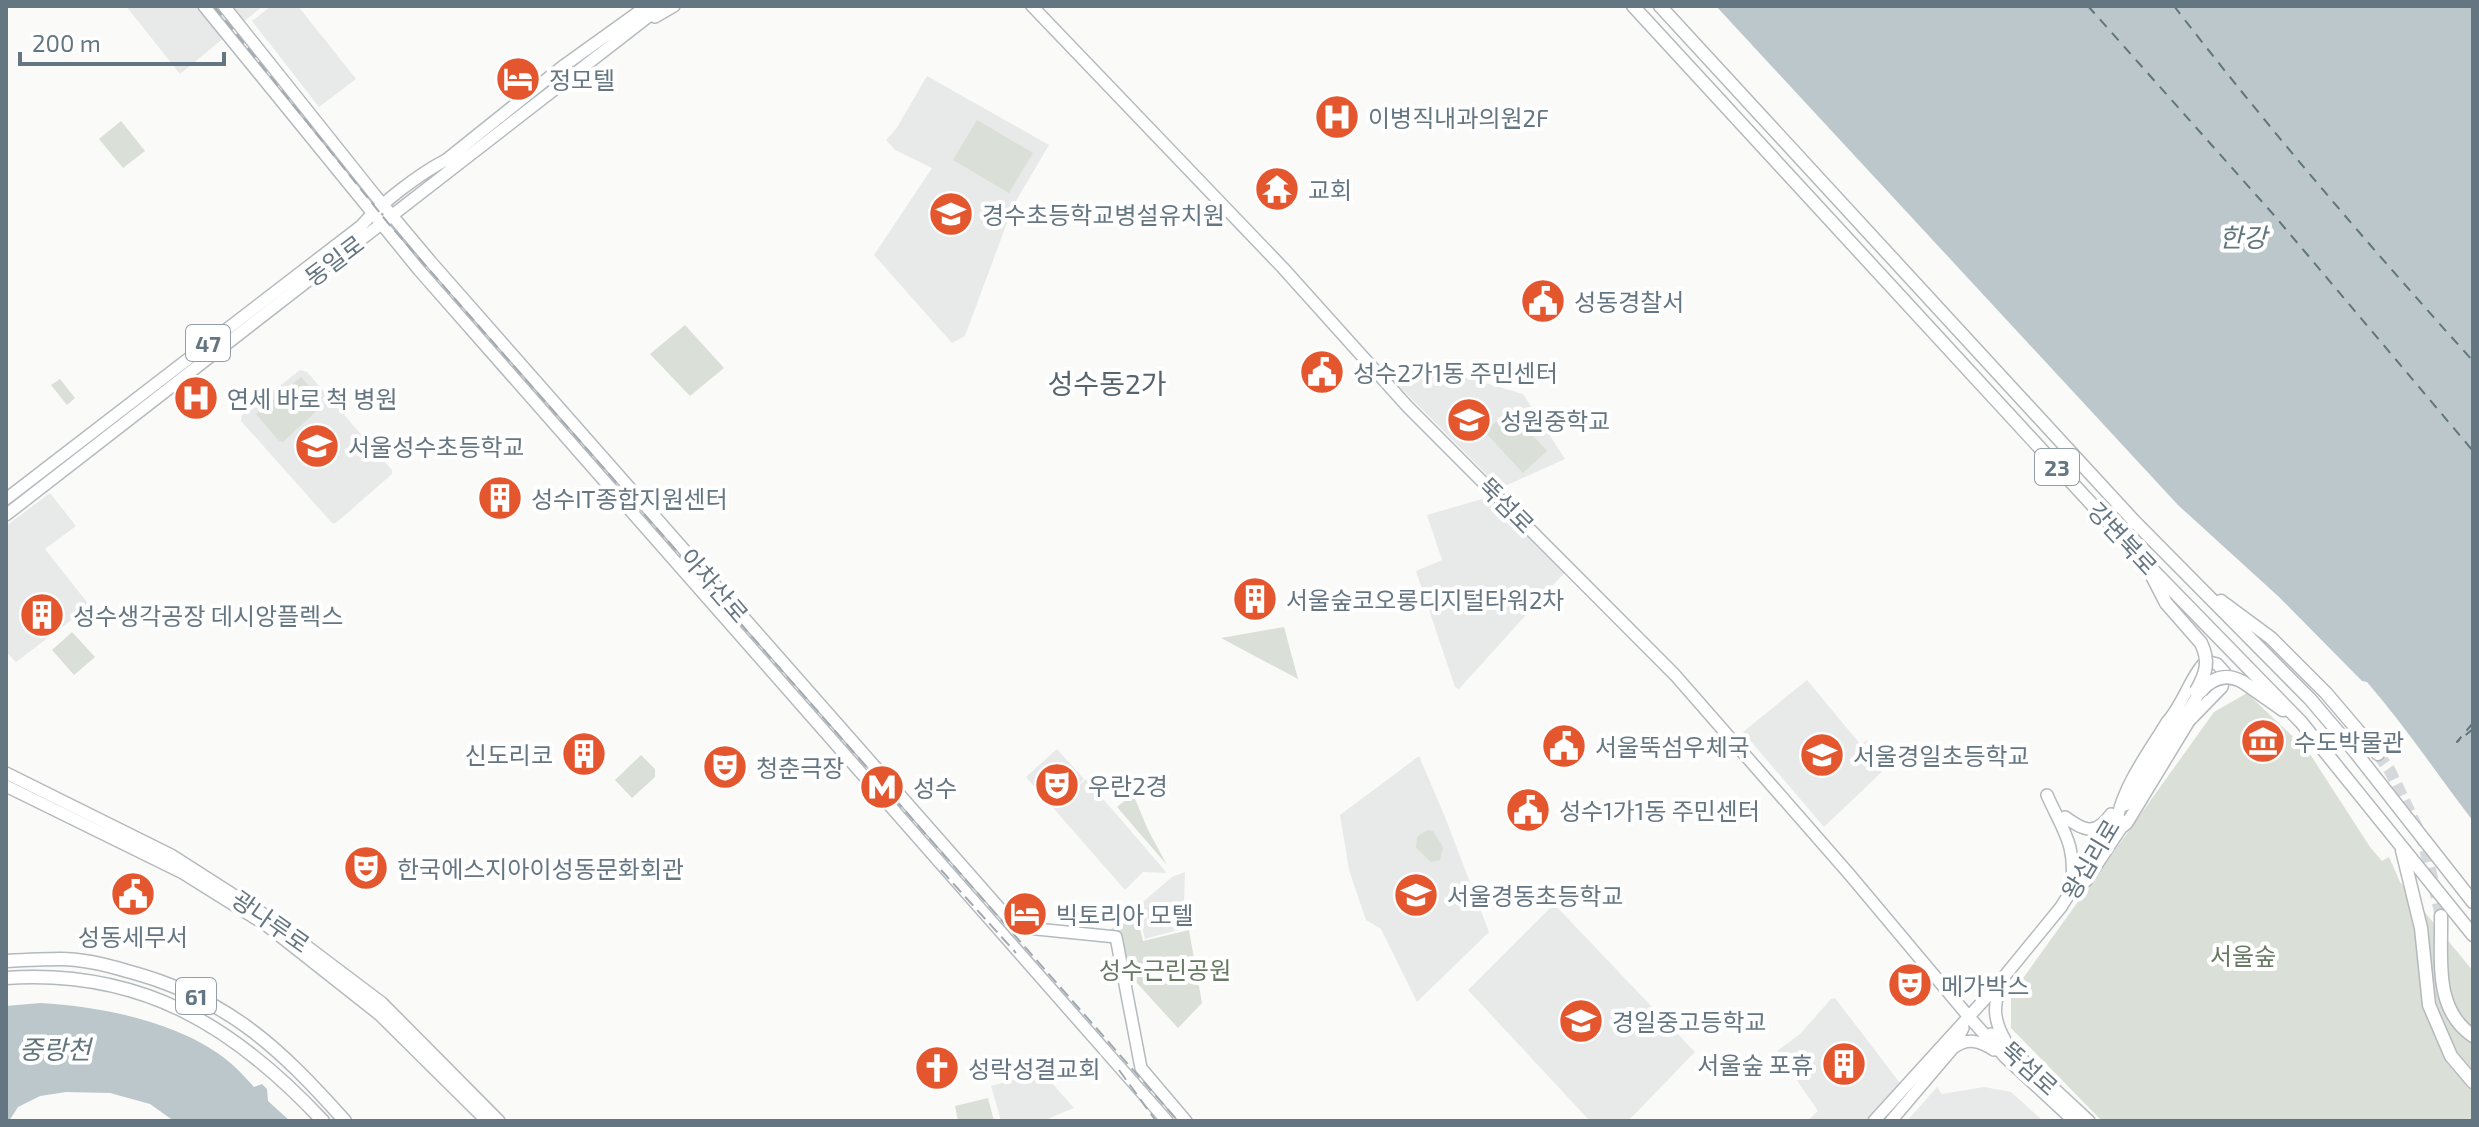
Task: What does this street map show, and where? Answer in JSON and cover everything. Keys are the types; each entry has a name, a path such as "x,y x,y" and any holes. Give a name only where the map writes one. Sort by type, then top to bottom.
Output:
{"highway":[{"name":"강변북로","path":"1633,6 2144,561 2301,722 2473,935"},
{"name":"강변북로","path":"1660,6 2183,572 2321,712 2471,898"},
{"path":"2144,561 2166,603 2205,650 2205,675 2198,692"},
{"path":"2183,572 2271,638 2326,693 2378,754"},
{"path":"2198,692 2210,682 2232,677 2301,722"},
{"path":"2402,847 2421,928 2429,1005 2445,1045 2473,1082"},
{"path":"2441,916 2444,994 2455,1020 2473,1036"},
{"name":"61","path":"6,961 64,959 113,967 184,990 245,1024 275,1048 345,1121"},
{"name":"61","path":"6,978 92,981 124,988 176,1007 217,1029 253,1054 323,1121"}],"main road":[{"name":"아차산로","path":"204,6 381,225 1167,1121"},
{"name":"아차산로","path":"224,6 383,205 1016,927 1116,937 1141,1068 1186,1121"},
{"name":"동일로","path":"6,499 562,67 644,10 662,6"},
{"path":"644,10 660,16 674,6"},
{"name":"뚝섬로","path":"1032,6 1283,268 1407,406 1675,675 1969,1017 2089,1121"},
{"name":"동일로","path":"6,515 393,216 644,10"},
{"path":"338,257 338,252 347,245 341,241"},
{"path":"205,360 199,357 212,347 215,338"},
{"path":"33,478 50,480"},
{"path":"619,496 618,489 628,486"},
{"path":"2065,817 2080,828 2092,829 2103,824 2120,808 2129,786 2202,664 2206,661 2217,664 2225,673 2225,683 2189,721 2121,828"},
{"name":"왕십리로","path":"1874,1121 1969,1017 2035,951 2070,905 2121,828 2135,796 2198,692"},
{"name":"광나루로","path":"6,773 171,855 268,917 368,998 486,1115 499,1121"},
{"name":"광나루로","path":"6,786 183,873 266,925 368,998"},
{"path":"2047,795 2071,845 2073,861 2069,896"},
{"name":"왕십리로","path":"1891,1121 1953,1048 1969,1017 2069,896 2120,808 2135,796"},
{"path":"2004,982 1995,1017 2007,1052"},
{"path":"1953,1048 1976,1040 2007,1052"},
{"name":"뚝섬로","path":"2007,1052 2074,1121"}],"shaded area":[{"path":"126,6 263,6 180,74"},
{"path":"271,6 298,6 356,79 319,107 252,21"},
{"path":"927,76 1049,145 1014,204 965,336 952,343 874,255 932,168 895,150 886,140 896,129"},
{"path":"1382,369 1458,375 1523,394 1565,459 1505,486 1496,484"},
{"name":"서울성수초등학교","path":"300,370 307,372 392,470 392,474 336,523 332,523 241,421 242,415"},
{"name":"연세 바로 척 병원","path":"195,380 211,401 195,413 179,392"},
{"path":"50,493 76,526 45,549 90,606 16,662 6,652 6,526"},
{"path":"1489,497 1565,572 1459,689 1455,687 1416,571 1442,560 1427,515"},
{"name":"서울경일초등학교","path":"1807,680 1861,745 1867,740 1889,765 1824,827 1743,732"},
{"path":"1057,749 1084,779 1069,793 1086,779 1167,873 1143,872 1125,890 1026,777"},
{"name":"서울경동초등학교","path":"1419,756 1489,932 1417,1002 1381,929 1366,920 1349,870 1340,815"},
{"path":"1185,872 1184,902 1189,927 1145,939 1137,907 1172,877"},
{"name":"경일중고등학교","path":"1554,904 1695,1052 1628,1121 1590,1121 1468,990"},
{"path":"1835,998 1900,1083 1868,1121 1807,1121 1818,1111 1777,1051 1800,1034"},
{"path":"1042,1072 1074,1108 1043,1121 1001,1121 991,1086"},
{"path":"1937,1087 1942,1094 1984,1087 2011,1092 2043,1121 1907,1121"}],"green space":[{"path":"977,120 1033,153 1009,193 953,160"},
{"path":"121,121 145,151 123,168 99,139"},
{"path":"685,325 724,368 690,396 650,354"},
{"path":"301,377 324,404 283,442 279,441 256,414"},
{"path":"60,379 75,398 67,405 51,385"},
{"path":"1509,410 1547,451 1523,473 1485,432"},
{"path":"1284,627 1298,679 1221,638"},
{"path":"72,632 95,657 74,675 52,650"},
{"name":"서울숲","path":"2247,693 2308,751 2370,847 2382,861 2389,857 2400,882 2473,971 2473,1121 2102,1121 2011,1028 2011,995 2214,712"},
{"path":"641,755 655,769 655,777 632,798 615,780"},
{"path":"1133,794 1148,830 1167,865 1117,807"},
{"path":"1427,830 1433,831 1443,847 1440,860 1431,862 1416,848 1417,837"},
{"name":"성수근린공원","path":"1135,908 1143,941 1189,930 1202,1003 1178,1028 1136,982 1106,934"},
{"path":"988,1098 994,1121 958,1121 955,1106"}],"water":[{"name":"한강","path":"1716,6 2473,6 2473,821 2367,682 2362,681 2279,597 2178,505"},
{"name":"중랑천","path":"40,1003 113,1012 187,1036 228,1061 254,1087 262,1084 267,1089 268,1101 290,1121 174,1121 150,1104 110,1093 66,1092 40,1096 18,1107 6,1121 6,1006"}],"ferry route":[{"path":"2088,6 2273,214 2473,451"},
{"path":"2174,6 2320,186 2473,361"},
{"path":"2473,723 2457,742 2473,729"}],"tunnel":[{"path":"2378,754 2390,771 2423,840 2441,916"}],"railway":[{"path":"214,6 388,223 1178,1121"},
{"path":"941,870 1016,953"},
{"path":"1119,1070 1156,1121"}],"place":[{"name":"정모텔","path":"518,79"},
{"name":"이병직내과의원2F","path":"1337,117"},
{"name":"교회","path":"1277,189"},
{"name":"경수초등학교병설유치원","path":"951,214"},
{"name":"성동경찰서","path":"1543,301"},
{"name":"성수2가1동 주민센터","path":"1322,372"},
{"name":"연세 바로 척 병원","path":"196,398"},
{"name":"성원중학교","path":"1469,420"},
{"name":"서울성수초등학교","path":"317,446"},
{"name":"성수IT종합지원센터","path":"500,498"},
{"name":"서울숲코오롱디지털타워2차","path":"1255,599"},
{"name":"성수생각공장 데시앙플렉스","path":"42,615"},
{"name":"수도박물관","path":"2263,741"},
{"name":"서울뚝섬우체국","path":"1564,746"},
{"name":"신도리코","path":"584,754"},
{"name":"서울경일초등학교","path":"1822,755"},
{"name":"청춘극장","path":"725,767"},
{"name":"우란2경","path":"1057,785"},
{"name":"성수","path":"882,787"},
{"name":"성수1가1동 주민센터","path":"1528,810"},
{"name":"한국에스지아이성동문화회관","path":"366,868"},
{"name":"성동세무서","path":"133,894"},
{"name":"서울경동초등학교","path":"1416,895"},
{"name":"빅토리아 모텔","path":"1025,914"},
{"name":"메가박스","path":"1910,985"},
{"name":"경일중고등학교","path":"1581,1021"},
{"name":"서울숲 포휴","path":"1844,1064"},
{"name":"성락성결교회","path":"937,1068"}],"district":[{"name":"성수동2가","path":"1107,383"}]}
